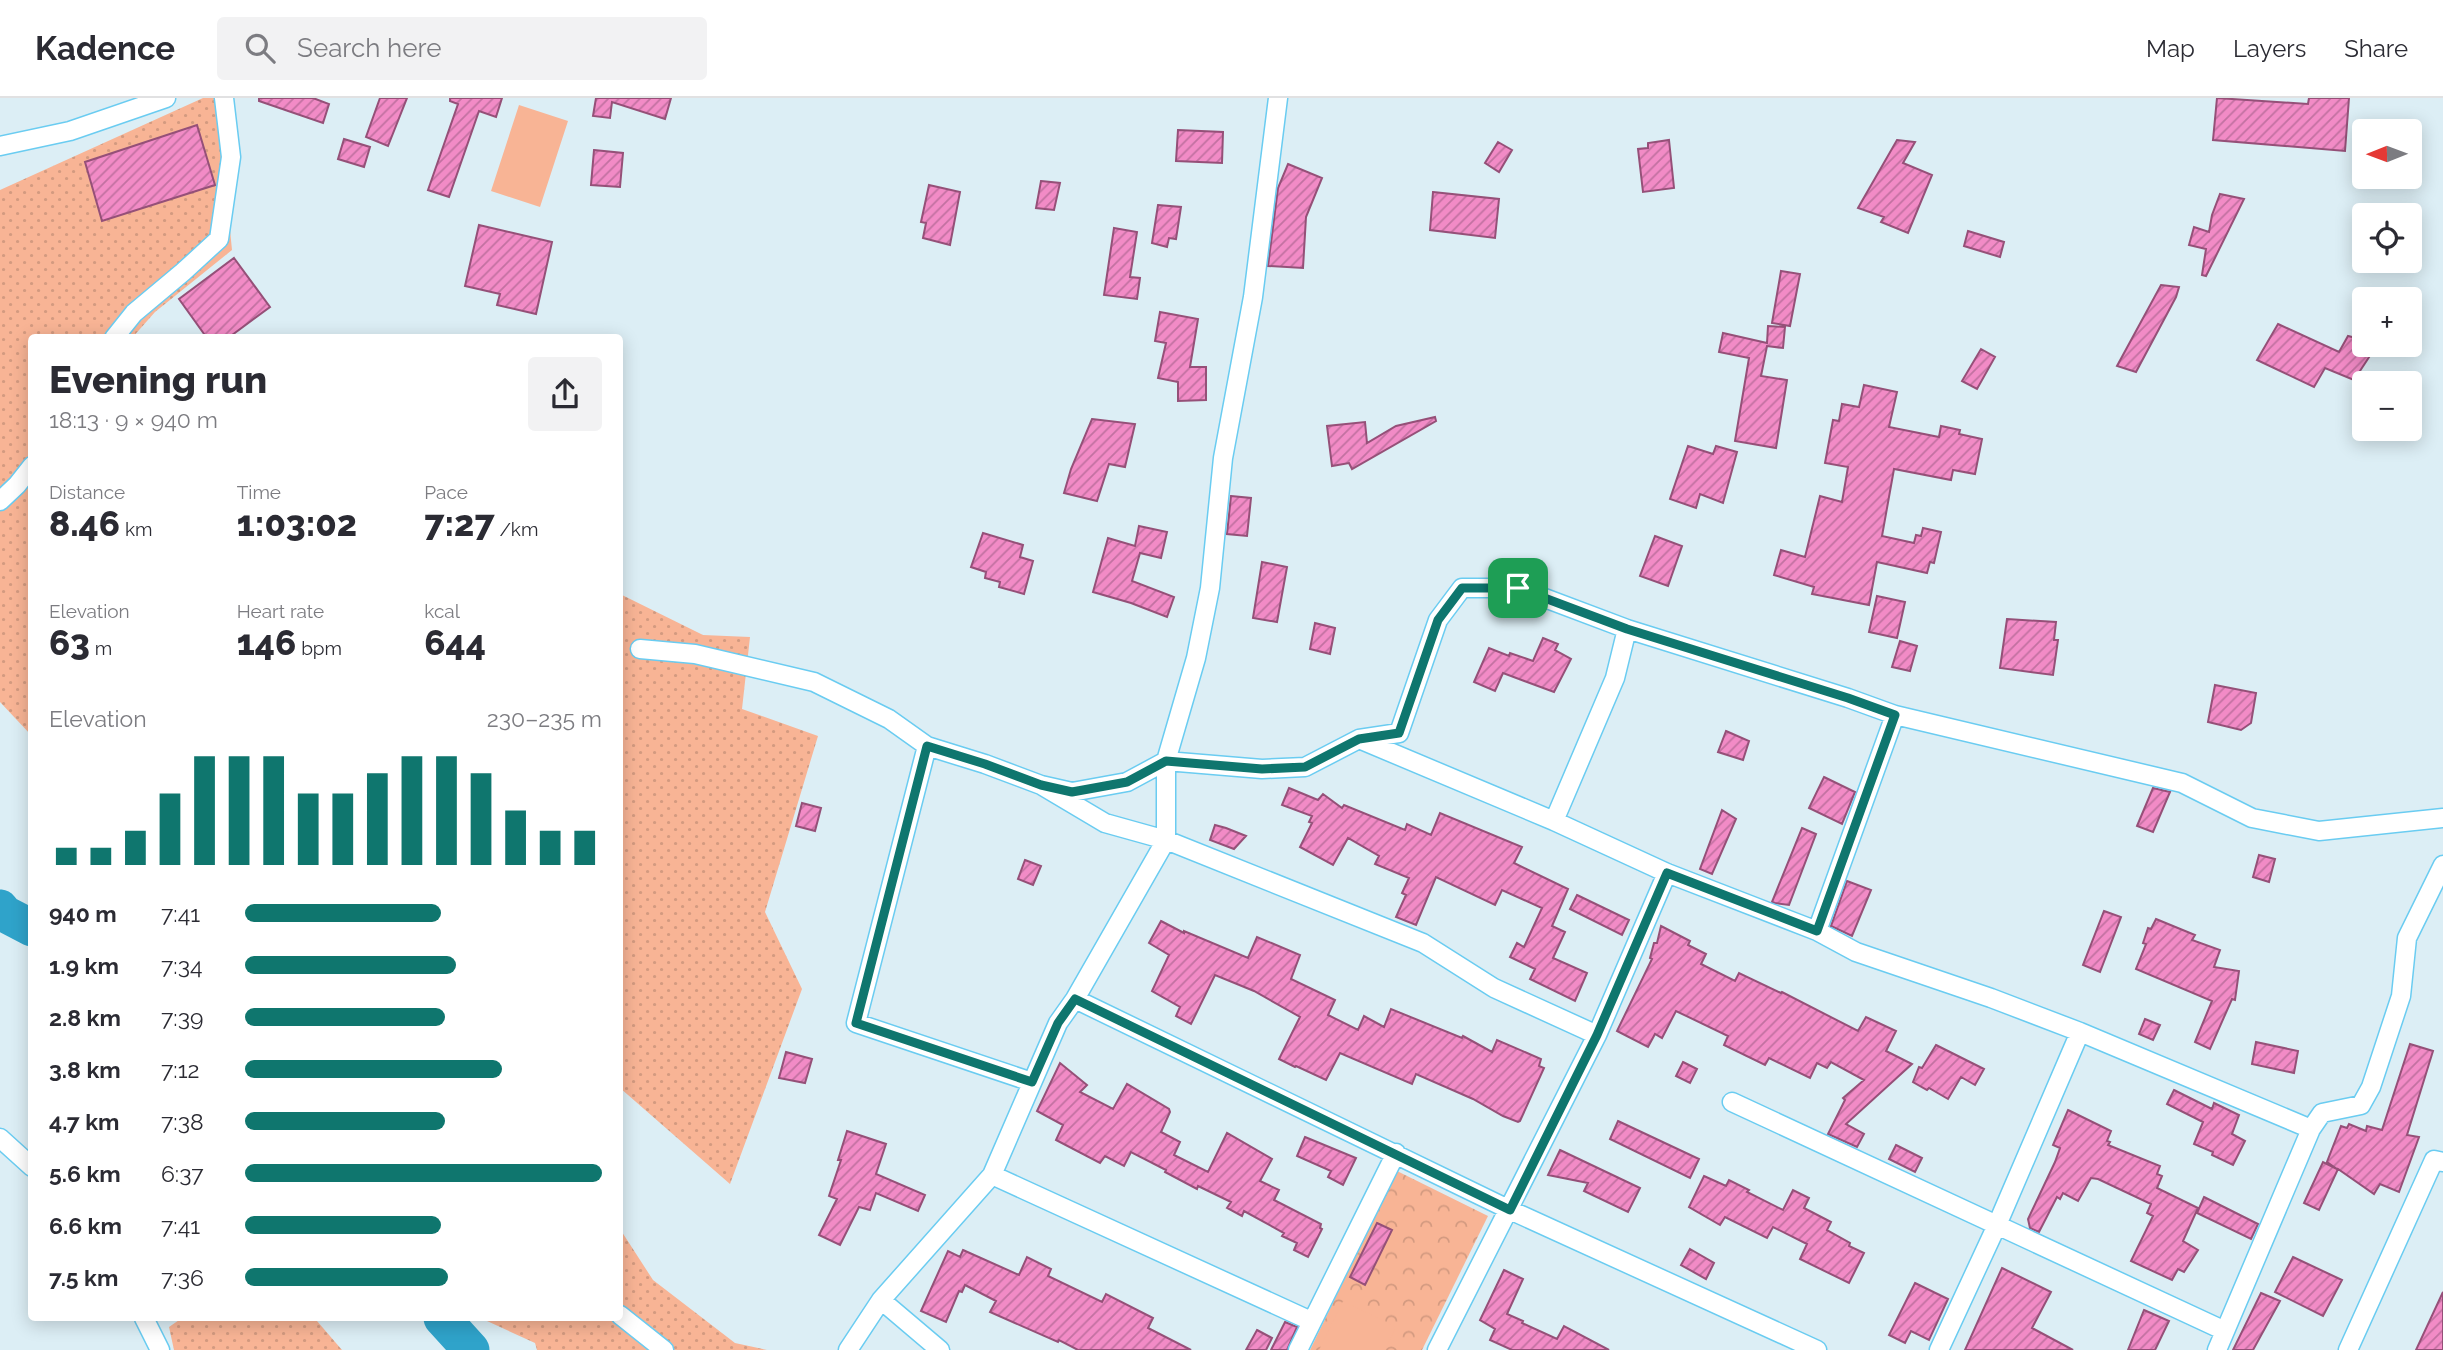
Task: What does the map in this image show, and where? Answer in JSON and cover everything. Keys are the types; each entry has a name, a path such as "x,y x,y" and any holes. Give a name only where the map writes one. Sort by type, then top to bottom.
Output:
{"street":[{"path":"0,146 70,131 166,98"},
{"path":"117,334 134,313 219,239 232,157 224,98"},
{"path":"848,1350 881,1300 992,1175 1058,1023 1075,999 1166,840 1166,761 1196,658 1210,588 1223,458 1253,297 1278,98"},
{"path":"0,501 28,471"},
{"path":"640,649 695,654 814,682 889,719 927,746 1041,785 1072,792 1127,782 1166,761 1262,769 1305,767 1359,739 1399,733 1438,620 1462,588 1518,588 1627,629 1895,715 2182,783 2252,818 2319,831 2443,818"},
{"path":"1554,821 1615,678 1627,629"},
{"path":"1817,931 1895,715"},
{"path":"1359,739 1554,821 1667,873 1817,931 1856,952 1992,998 2080,1032 2311,1129"},
{"path":"927,746 856,1023 1032,1082"},
{"path":"1041,785 1105,823 1166,840 1423,943 1494,988 1597,1035"},
{"path":"2217,1350 2311,1129 2322,1113 2361,1105 2371,1087 2401,996 2407,938 2443,865"},
{"path":"1437,1350 1597,1035 1667,873"},
{"path":"1075,999 1510,1210 1816,1350"},
{"path":"1939,1350 1997,1225 2080,1032"},
{"path":"1732,1102 2225,1331"},
{"path":"0,1138 28,1163"},
{"path":"1298,1350 1396,1153"},
{"path":"2347,1350 2434,1160 2443,1162"},
{"path":"992,1175 1311,1321"},
{"path":"881,1300 940,1350"},
{"path":"623,1317 664,1350"},
{"path":"146,1321 160,1350"}],"green space":[{"path":"203,98 217,98 232,250 155,312 136,334 28,334 28,732 0,702 0,190"},
{"path":"519,105 568,121 540,207 491,191"},
{"path":"623,595 703,635 750,637 742,709 818,736 765,912 802,989 730,1184 623,1091"},
{"path":"1397,1171 1488,1216 1422,1350 1310,1350"},
{"path":"623,1234 653,1280 735,1343 767,1350 537,1350 535,1343 487,1321 623,1321"},
{"path":"1343,1301 1396,1327 1385,1350 1319,1350"},
{"path":"178,1321 317,1321 342,1350 174,1350 169,1327"}],"building":[{"path":"259,98 313,98 329,104 323,123 259,101"},
{"path":"380,98 407,98 388,146 366,137"},
{"path":"450,98 502,98 496,117 479,111 449,197 428,190 458,104 450,101"},
{"path":"596,98 671,98 665,119 612,102 610,118 593,116"},
{"path":"2217,98 2308,104 2309,98 2349,98 2345,151 2213,140"},
{"path":"197,125 215,185 102,221 85,162"},
{"path":"1178,130 1223,132 1222,163 1176,161"},
{"path":"344,139 370,147 364,167 338,159"},
{"path":"1669,140 1674,188 1643,192 1638,149 1648,148 1648,143"},
{"path":"1897,140 1915,142 1903,163 1932,175 1908,233 1881,222 1884,217 1858,208"},
{"path":"1498,142 1512,150 1499,172 1485,163"},
{"path":"594,150 623,153 620,187 591,185"},
{"path":"1288,164 1322,178 1306,217 1303,268 1268,266 1278,188"},
{"path":"1041,181 1060,183 1054,210 1036,208"},
{"path":"929,185 960,192 950,245 923,238 926,223 921,222"},
{"path":"1433,192 1499,199 1495,238 1430,230"},
{"path":"2220,194 2244,199 2206,276 2202,275 2206,249 2189,245 2194,227 2209,232"},
{"path":"1158,205 1181,207 1176,239 1169,238 1167,247 1152,243"},
{"path":"479,225 552,242 536,314 497,305 500,294 465,286"},
{"path":"1114,228 1137,232 1130,277 1140,278 1137,299 1104,295"},
{"path":"1968,231 2004,242 2000,257 1964,246"},
{"path":"234,258 270,307 233,334 204,334 179,299"},
{"path":"1781,271 1800,274 1790,326 1772,323"},
{"path":"2161,285 2179,287 2136,372 2117,366"},
{"path":"1160,312 1198,319 1190,367 1206,367 1206,400 1178,401 1178,382 1158,378 1166,343 1155,341"},
{"path":"2278,324 2339,352 2348,336 2352,337 2352,357 2369,357 2360,371 2352,371 2352,379 2325,368 2314,387 2257,360"},
{"path":"1768,326 1785,327 1783,348 1767,346 1761,376 1787,380 1776,448 1735,441 1749,358 1719,352 1723,333 1767,343"},
{"path":"1981,349 1995,357 1977,389 1962,381"},
{"path":"1864,385 1897,392 1889,427 1939,437 1941,426 1960,430 1959,434 1982,439 1975,474 1953,470 1951,480 1894,469 1882,536 1914,543 1916,535 1921,536 1923,528 1941,532 1934,563 1930,562 1927,573 1877,562 1869,605 1812,594 1814,587 1774,575 1781,550 1805,557 1820,496 1842,502 1848,467 1825,463 1833,420 1839,421 1842,404 1859,407"},
{"path":"1435,417 1436,421 1352,469 1349,463 1332,466 1327,426 1365,422 1367,443 1396,426"},
{"path":"1092,419 1135,424 1125,467 1109,464 1097,501 1064,493"},
{"path":"1688,446 1713,454 1716,446 1737,452 1723,503 1700,494 1696,508 1670,499"},
{"path":"1231,496 1251,498 1247,536 1227,534"},
{"path":"1139,526 1167,532 1161,558 1140,553 1132,581 1174,597 1167,617 1093,592 1108,538 1135,546"},
{"path":"983,533 1023,545 1020,557 1033,561 1024,594 999,587 1000,582 985,578 986,572 971,567"},
{"path":"1655,536 1682,546 1668,586 1640,576"},
{"path":"1262,562 1287,567 1277,622 1253,618"},
{"path":"1877,596 1905,602 1897,638 1869,632"},
{"path":"2007,619 2056,622 2054,640 2058,640 2053,675 2000,668"},
{"path":"1315,623 1335,628 1330,654 1310,649"},
{"path":"1543,638 1558,644 1555,650 1571,659 1554,692 1503,673 1495,691 1474,682 1489,648 1533,661"},
{"path":"1900,641 1917,646 1910,671 1892,667"},
{"path":"2215,685 2256,693 2251,723 2241,730 2208,722"},
{"path":"1726,731 1749,741 1743,760 1718,752"},
{"path":"1824,777 1855,792 1842,824 1809,808"},
{"path":"1289,788 1318,800 1323,794 1342,808 1344,805 1405,830 1407,824 1431,835 1440,813 1522,847 1514,863 1568,889 1552,926 1565,932 1553,958 1587,973 1575,1001 1530,979 1535,969 1510,957 1517,943 1524,947 1542,908 1502,890 1495,905 1436,877 1416,925 1396,917 1406,895 1402,893 1409,878 1375,864 1379,856 1348,838 1333,865 1300,847 1312,823 1309,822 1312,816 1282,805"},
{"path":"2153,788 2170,792 2153,832 2137,826"},
{"path":"802,803 821,808 815,831 796,826"},
{"path":"1722,810 1736,819 1712,874 1700,869"},
{"path":"1215,825 1246,836 1234,849 1210,840"},
{"path":"1802,828 1816,834 1789,905 1772,902"},
{"path":"2259,855 2275,859 2269,882 2253,877"},
{"path":"1025,860 1041,866 1033,885 1018,879"},
{"path":"1847,881 1871,890 1852,936 1831,926"},
{"path":"1577,895 1629,920 1622,935 1570,909"},
{"path":"2104,911 2121,917 2100,972 2083,965"},
{"path":"2156,919 2195,935 2192,940 2220,950 2214,967 2239,971 2235,1000 2232,999 2210,1049 2195,1042 2212,1001 2136,969 2146,944 2143,943 2148,928 2151,929"},
{"path":"1161,921 1248,958 1257,937 1300,955 1291,979 1335,1000 1328,1015 1358,1030 1364,1016 1384,1027 1391,1009 1462,1038 1463,1036 1492,1052 1497,1040 1541,1059 1539,1066 1544,1068 1520,1121 1503,1116 1473,1099 1416,1074 1412,1084 1340,1053 1326,1080 1295,1067 1279,1059 1300,1017 1254,991 1215,975 1191,1024 1176,1016 1180,1007 1152,991 1169,955 1149,943"},
{"path":"1661,926 1690,941 1688,945 1706,954 1701,964 1735,981 1739,973 1858,1031 1866,1017 1896,1031 1886,1051 1912,1064 1846,1124 1864,1134 1857,1147 1828,1134 1845,1100 1843,1098 1864,1080 1831,1062 1827,1068 1817,1063 1810,1078 1769,1058 1765,1065 1724,1045 1728,1036 1676,1011 1662,1038 1655,1034 1648,1047 1617,1031 1652,959 1650,958 1654,943 1657,943"},
{"path":"2145,1019 2160,1025 2153,1040 2139,1034"},
{"path":"2256,1042 2298,1051 2294,1073 2252,1064"},
{"path":"2410,1044 2433,1051 2407,1135 2419,1137 2399,1192 2380,1184 2374,1194 2338,1169 2319,1210 2304,1203 2323,1162 2337,1169 2327,1162 2341,1126 2347,1128 2349,1124 2366,1131 2367,1126 2382,1130"},
{"path":"1936,1045 1984,1069 1975,1085 1961,1077 1948,1099 1913,1082 1919,1067 1922,1068"},
{"path":"786,1052 812,1059 805,1083 779,1078"},
{"path":"1683,1062 1697,1069 1690,1083 1676,1076"},
{"path":"1060,1063 1087,1085 1080,1092 1113,1109 1127,1084 1169,1109 1161,1132 1180,1142 1174,1155 1208,1172 1227,1133 1272,1159 1260,1181 1279,1190 1274,1200 1321,1224 1322,1229 1308,1257 1294,1250 1297,1243 1282,1236 1284,1233 1244,1211 1242,1216 1227,1208 1231,1202 1198,1186 1197,1189 1131,1152 1124,1166 1105,1156 1100,1163 1056,1140 1063,1125 1037,1111"},
{"path":"2174,1090 2212,1109 2214,1103 2239,1115 2232,1134 2245,1141 2233,1165 2194,1144 2203,1122 2167,1104"},
{"path":"2068,1110 2111,1131 2108,1145 2160,1166 2157,1174 2162,1176 2157,1188 2198,1208 2183,1241 2198,1250 2184,1272 2178,1269 2172,1280 2131,1261 2153,1216 2147,1213 2151,1204 2098,1179 2091,1178 2078,1201 2063,1193 2060,1199 2057,1197 2039,1232 2030,1228 2028,1219 2055,1162 2060,1148 2053,1145"},
{"path":"1618,1121 1699,1159 1690,1178 1610,1139"},
{"path":"847,1131 886,1144 876,1174 925,1195 918,1211 876,1193 870,1210 859,1207 840,1245 819,1235 837,1199 829,1196"},
{"path":"1305,1137 1356,1158 1343,1185 1328,1177 1331,1171 1297,1156"},
{"path":"1896,1145 1922,1158 1915,1172 1889,1159"},
{"path":"1560,1150 1640,1188 1628,1212 1584,1191 1588,1183 1548,1175"},
{"path":"1704,1176 1726,1186 1729,1180 1783,1210 1793,1190 1809,1198 1804,1208 1831,1222 1827,1230 1864,1253 1849,1283 1800,1259 1807,1244 1773,1227 1767,1238 1725,1217 1720,1225 1689,1207"},
{"path":"2204,1197 2258,1224 2251,1239 2197,1213"},
{"path":"1377,1223 1392,1230 1365,1285 1350,1277"},
{"path":"1690,1249 1714,1263 1706,1279 1681,1265"},
{"path":"963,1250 1019,1275 1027,1257 1051,1269 1048,1276 1102,1302 1106,1294 1153,1318 1148,1328 1191,1350 1078,1350 990,1312 996,1301 965,1285 962,1292 959,1291 946,1322 921,1311 948,1251 960,1257"},
{"path":"2293,1257 2342,1280 2323,1316 2275,1292"},
{"path":"2002,1268 2051,1292 2032,1328 2073,1350 1965,1350"},
{"path":"1504,1270 1523,1279 1507,1314 1557,1339 1564,1326 1609,1350 1512,1350 1490,1340 1495,1329 1480,1320"},
{"path":"1915,1283 1948,1299 1929,1340 1911,1331 1905,1343 1889,1335"},
{"path":"2443,1292 2443,1350 2416,1350"},
{"path":"2261,1293 2280,1301 2253,1350 2233,1350"},
{"path":"2144,1310 2169,1321 2155,1350 2128,1350"},
{"path":"1285,1322 1297,1327 1287,1350 1271,1350"},
{"path":"1257,1330 1272,1338 1266,1350 1246,1350"}],"waterway":[{"path":"0,908 5,914 28,926"},
{"path":"445,1321 471,1350"}],"route":[{"path":"1462,588 1518,588 1627,629 1895,715 1817,931 1667,873 1597,1035 1510,1210 1075,999 1058,1023 1032,1082 856,1023 927,746 1041,785 1072,792 1127,782 1166,761 1262,769 1305,767 1359,739 1399,733 1438,620 1462,588"}]}
